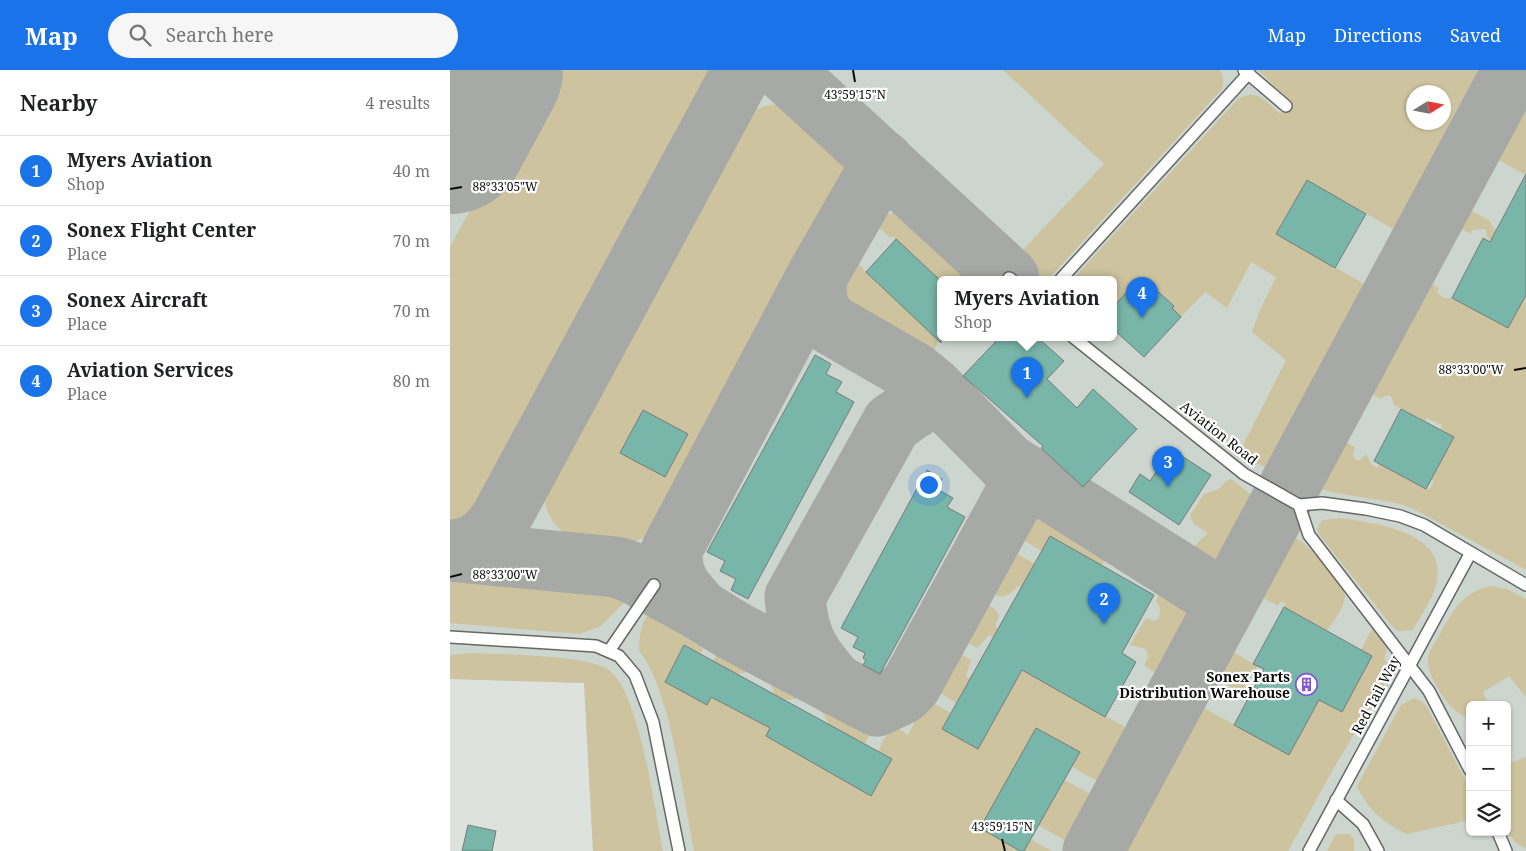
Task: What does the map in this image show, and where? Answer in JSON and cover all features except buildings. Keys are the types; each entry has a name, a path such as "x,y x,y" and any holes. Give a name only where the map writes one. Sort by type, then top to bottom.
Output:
{"lane":[{"path":"1064,276 1246,71 1286,106"},
{"name":"Aviation Road","path":"1078,341 1244,474 1299,505"},
{"path":"1466,755 1410,663 1309,535 1299,505 1322,503 1400,516 1424,525 1470,554 1526,585"},
{"name":"Red Tail Way","path":"1309,851 1470,554"},
{"path":"610,651 654,585"},
{"path":"450,636 596,646 619,656 635,675 653,722 679,851"},
{"path":"1336,800 1362,824 1378,851"},
{"path":"1500,836 1506,851"}],"shaded area":[{"path":"450,70 1526,70 1526,851 593,851 584,683 450,679"},
{"path":"546,70 719,70 645,214 496,489 477,515 465,525 450,531 450,247"},
{"path":"1003,70 1220,70 1223,81 1222,89 1052,275 1042,276 1034,274 1019,262 1019,254 1104,164"},
{"path":"1258,70 1493,70 1404,235 1307,180 1277,234 1373,289 1283,461 1276,467 1269,469 1244,457 1241,449 1286,360 1252,332 1259,312 1276,277 1251,262 1227,308 1205,292 1181,317 1172,308 1174,305 1152,285 1149,287 1139,279 1117,303 1117,276 1076,276 1238,99 1250,95 1260,97 1279,113 1289,111 1290,101"},
{"path":"1526,102 1526,175 1488,154 1511,115"},
{"path":"780,104 800,110 844,153 852,176 847,198 672,518 648,535 621,547 608,547 580,541 558,527 550,517 544,493 551,465 731,131 752,112 765,106"},
{"path":"1461,205 1490,221 1493,228 1503,233 1495,241 1487,238 1486,229 1472,230 1471,234 1451,223"},
{"path":"894,213 920,220 983,276 937,277 896,239 892,236 890,238 872,220 882,215"},
{"path":"845,257 850,257 856,262 939,341 929,358 925,359 837,306 834,287"},
{"path":"1422,279 1439,288 1437,293 1444,298 1452,298 1508,328 1526,295 1526,570 1412,508 1396,503 1330,492 1320,488 1315,482 1316,476 1336,437 1355,447 1353,456 1356,460 1360,460 1366,454 1371,464 1377,468 1379,464 1426,489 1430,489 1434,481 1431,479 1454,437 1440,429 1442,425 1427,418 1425,421 1394,405 1391,396 1384,396 1381,399 1362,388"},
{"path":"1231,479 1251,496 1254,500 1255,510 1226,567 1218,574 1208,573 1189,563 1192,550 1207,533 1193,523 1190,515 1204,494 1219,489 1226,481"},
{"path":"1048,499 1115,543 1103,564 1099,565 1050,536 1042,551 1014,535 1032,504"},
{"path":"1340,518 1371,523 1405,533 1420,541 1431,551 1437,565 1437,582 1430,601 1413,630 1398,631 1392,626 1320,536 1317,529 1322,520"},
{"path":"1291,536 1305,545 1323,562 1343,590 1345,596 1343,605 1327,631 1284,607 1286,604 1281,601 1278,606 1253,592 1282,537"},
{"path":"1007,548 1035,564 1064,611 1018,586 1006,596 995,595 985,589"},
{"path":"450,571 635,587 626,601 601,626 579,634 450,623"},
{"path":"1164,575 1191,593 1198,604 1199,612 1197,620 1165,678 1144,666 1148,656 1146,649 1130,645 1146,618 1155,621 1159,618 1160,608 1156,601 1158,587"},
{"path":"1490,586 1507,589 1526,599 1526,697 1509,676 1483,692 1486,701 1466,701 1466,716 1456,711 1442,695 1431,675 1428,656 1458,605 1480,589"},
{"path":"979,600 995,609 999,616 995,626 1051,660 1040,680 1136,733 1107,786 1072,767 1079,752 1036,728 1013,768 1056,794 1064,780 1100,799 1075,846 1038,825 1046,811 1003,786 980,828 1020,851 694,851 667,717 650,668 639,651 640,634 644,622 651,611 665,602 714,629 700,654 684,646 665,682 707,705 727,669 713,661 726,636 764,654 756,670 737,674 722,703 760,723 775,694 767,676 776,661 815,683 807,698 786,700 766,736 809,760 828,722 818,705 826,689 879,717 865,744 849,735 829,772 871,796 892,759 878,751 892,724 908,735 926,700 951,713 942,729 978,749 1001,707 965,687 956,703 931,687 952,649 971,660 966,676 1006,699 1029,657 989,635 977,648 959,638"},
{"path":"1373,627 1387,649 1384,658 1390,668 1388,678 1336,764 1288,851 1115,851 1195,703 1289,755 1319,700 1341,712 1361,650"},
{"path":"1223,646 1257,666 1254,677 1246,677 1242,680 1247,688 1245,694 1208,675"},
{"path":"473,653 564,658 598,665 609,670 620,683 638,727 651,783 663,851 593,851 584,683 450,679 450,655"},
{"path":"1414,698 1422,701 1427,707 1466,781 1466,821 1407,834 1391,826 1377,815 1361,794 1357,786 1401,705"},
{"path":"1526,757 1526,849 1515,842 1511,836 1511,763"},
{"path":"1336,834 1350,834 1354,839 1354,851 1327,851"},
{"path":"1030,839 1052,851 1024,851"}],"taxiway":[{"path":"450,550 466,548 479,542 490,533 500,520 743,70"},
{"path":"783,70 1007,276"},
{"path":"1093,851 1504,87 1519,70"},
{"path":"817,276 816,291 818,303 827,320 832,325 915,373 932,387 1008,464 1017,478 1019,488 911,685 902,694 877,706 734,631 700,610 681,588 674,573 671,551 817,276 883,161"},
{"path":"836,685 806,645 799,624 795,597 892,423 911,410 932,400 947,401"},
{"path":"1008,464 1201,586 1219,591 1237,583"},
{"path":"450,551 616,567 631,572 700,610"}],"runway":[{"path":"450,137 486,70"}],"place":[{"name":"Aviation Services","path":"1142,318"},
{"name":"Myers Aviation","path":"1027,398"},
{"name":"Sonex Aircraft","path":"1168,487"},
{"name":"Sonex Flight Center","path":"1104,624"},
{"name":"Sonex Parts Distribution Warehouse","path":"1306,685"}]}
